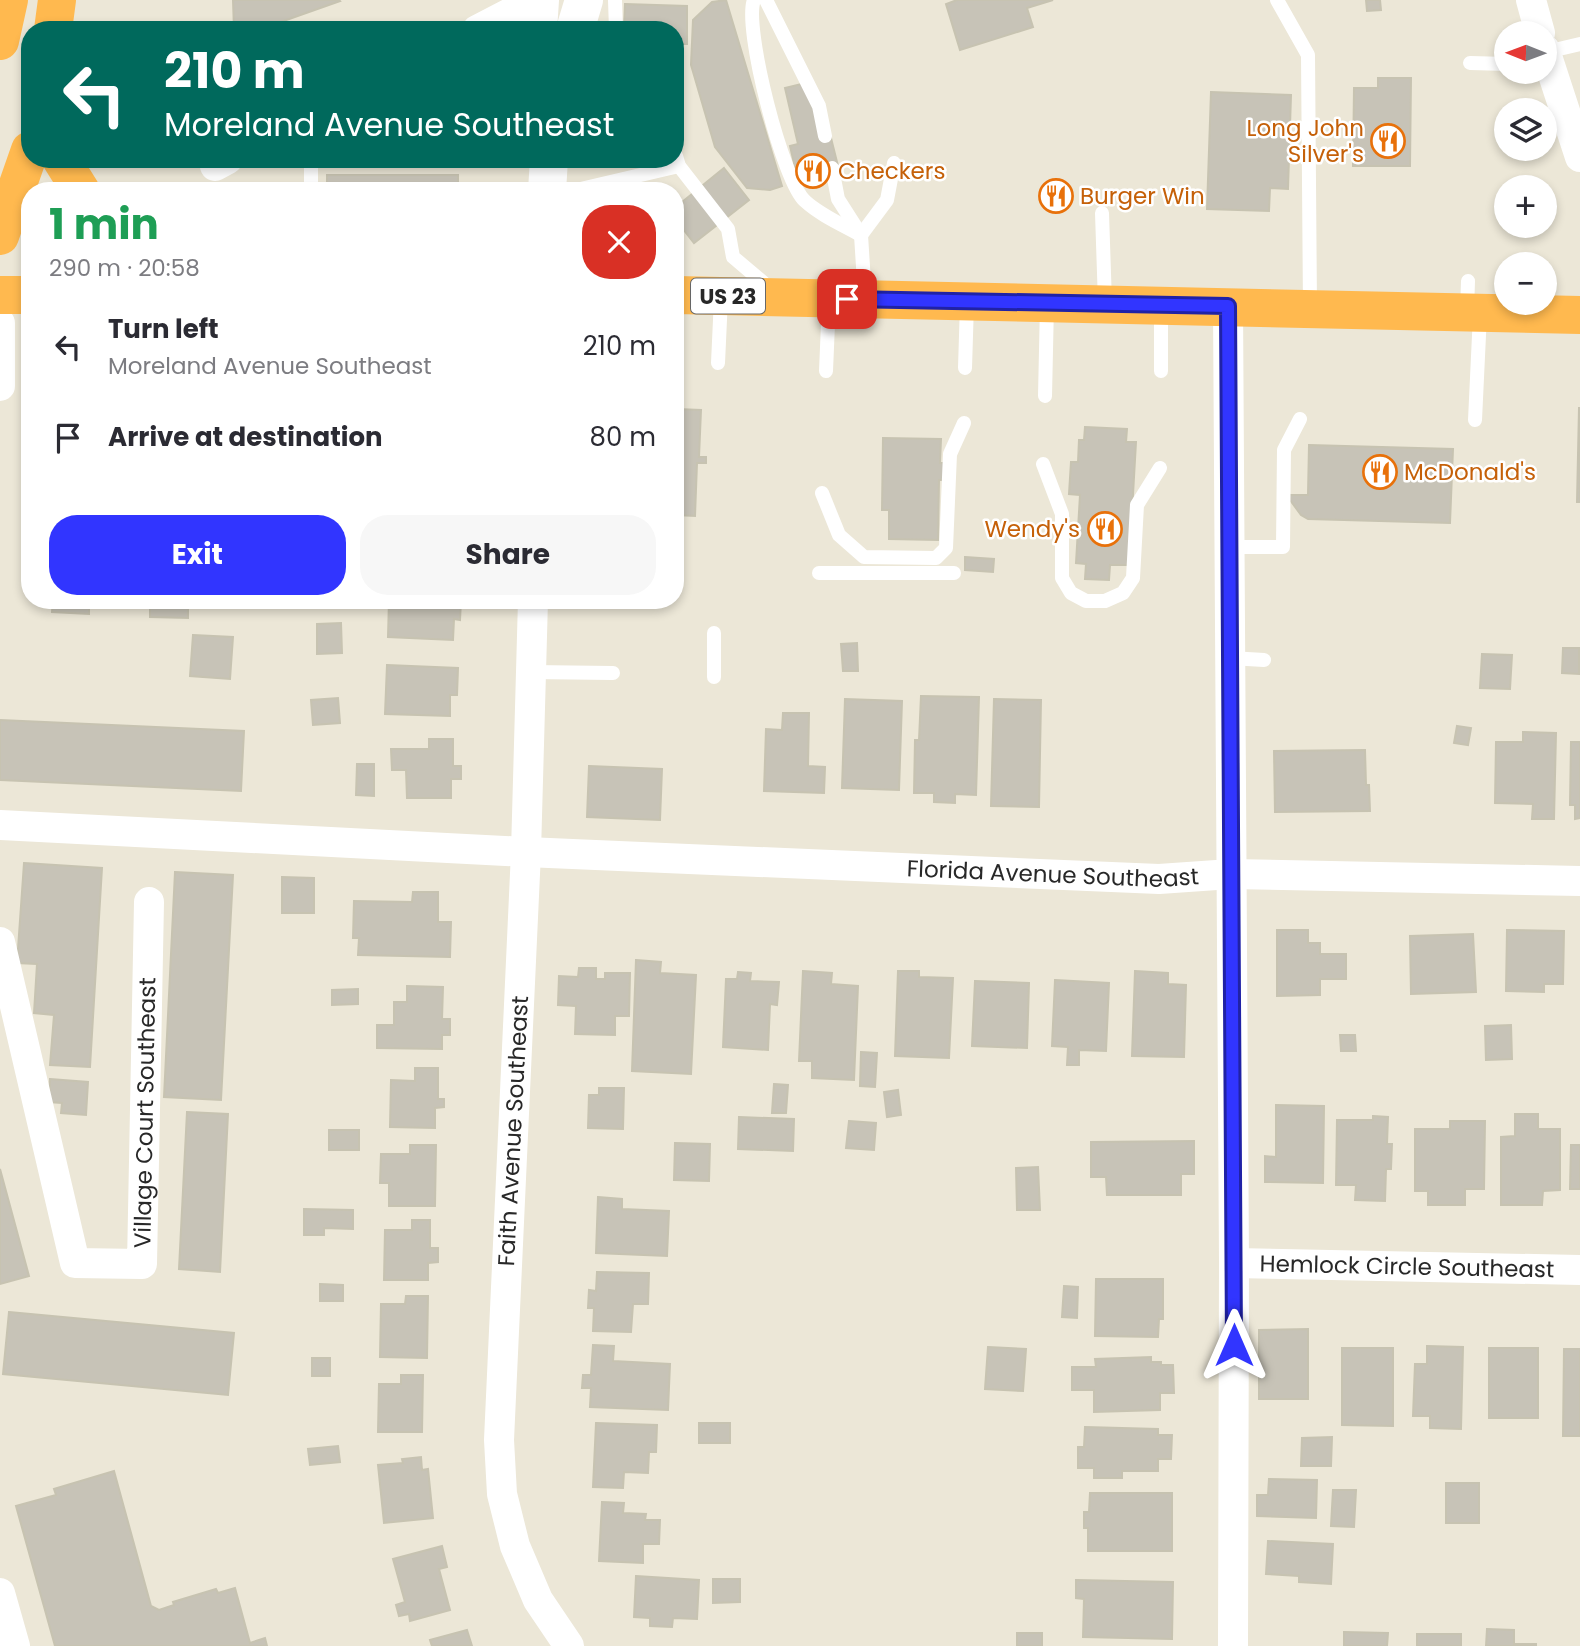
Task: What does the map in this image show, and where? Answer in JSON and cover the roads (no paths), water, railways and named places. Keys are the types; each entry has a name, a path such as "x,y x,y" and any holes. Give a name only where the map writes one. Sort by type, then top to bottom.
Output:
{"highway":[{"path":"0,41 9,0"},
{"path":"54,21 57,0"},
{"path":"0,236 24,168"},
{"path":"0,295 21,295"},
{"name":"US 23","path":"684,295 1310,309 1472,302 1580,316"}],"street":[{"path":"495,21 538,0 538,21"},
{"path":"578,21 584,0"},
{"path":"1531,0 1537,21"},
{"path":"1556,84 1580,157"},
{"path":"1228,306 1234,1263 1233,1646"},
{"path":"0,323 0,386"},
{"name":"Faith Avenue Southeast","path":"533,609 526,852 500,1454 502,1494 515,1546 538,1600 569,1646"},
{"path":"0,825 526,852"},
{"name":"Florida Avenue Southeast","path":"526,852 1159,879 1231,874 1580,881"},
{"name":"Village Court Southeast","path":"0,942 75,1263 142,1264 149,902"},
{"name":"Hemlock Circle Southeast","path":"1234,1263 1580,1270"},
{"path":"0,1592 15,1646"}],"lane":[{"path":"615,0 616,21"},
{"path":"754,0 751,9 757,63 786,169 804,201 861,235"},
{"path":"766,0 819,106 825,136"},
{"path":"1277,0 1308,55 1310,309"},
{"path":"1558,53 1580,44"},
{"path":"1470,63 1494,64"},
{"path":"826,371 847,299 861,235 887,200 894,163"},
{"path":"561,182 638,168"},
{"path":"682,168 728,229 733,257 781,297"},
{"path":"832,168 838,199 861,235"},
{"path":"1102,213 1105,303"},
{"path":"718,363 721,296"},
{"path":"965,368 967,301"},
{"path":"1472,302 1475,420"},
{"path":"1045,396 1047,303"},
{"path":"1161,305 1161,371"},
{"path":"1230,547 1283,547 1284,450 1300,419"},
{"path":"822,493 839,535 864,557 936,558 946,548 950,454 964,423"},
{"path":"1043,464 1062,514 1062,578 1070,593 1086,601 1105,601 1123,593 1133,578 1137,505 1160,468"},
{"path":"819,572 954,573"},
{"path":"714,633 715,677"},
{"path":"1230,658 1264,660"},
{"path":"531,672 613,673"}],"place":[{"name":"Long John Silver's","path":"1388,141"},
{"name":"Checkers","path":"813,171"},
{"name":"Burger Win","path":"1056,196"},
{"name":"McDonald's","path":"1380,472"},
{"name":"Wendy's","path":"1105,529"}]}
